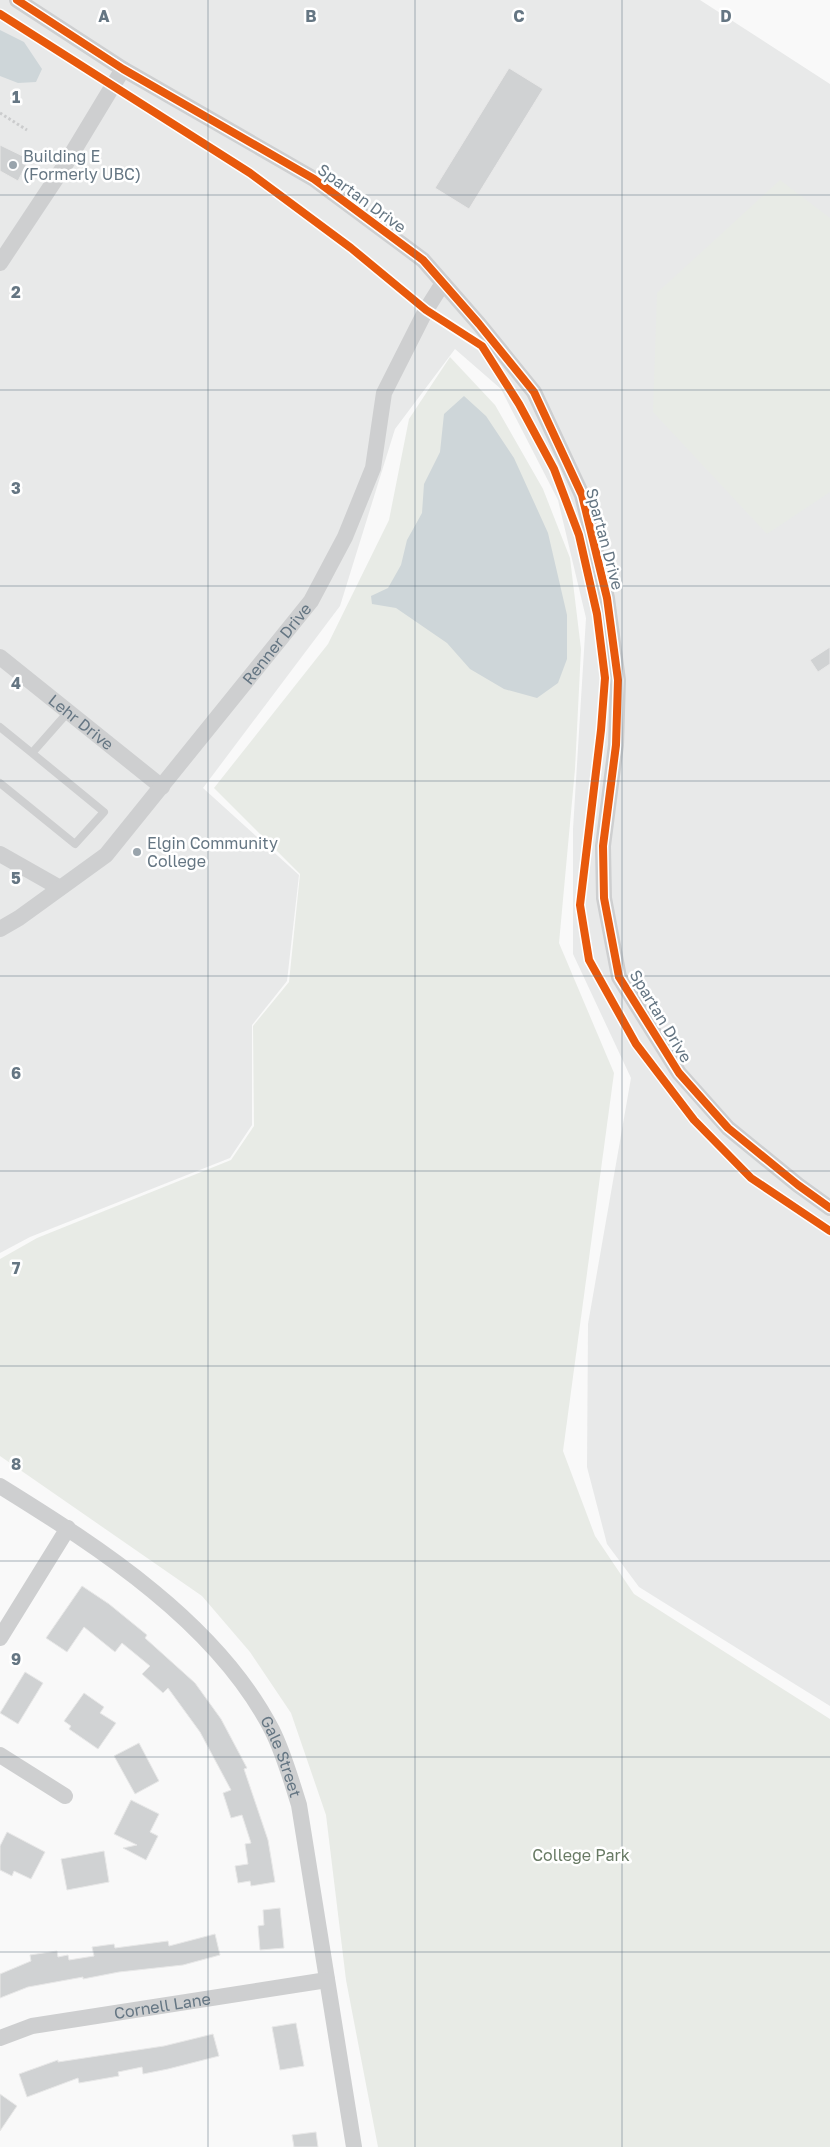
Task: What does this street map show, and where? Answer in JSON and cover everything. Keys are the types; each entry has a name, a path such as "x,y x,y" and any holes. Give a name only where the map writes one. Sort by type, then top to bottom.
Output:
{"street":[{"name":"Spartan Drive","path":"17,0 123,69 314,179 423,260 534,392 582,494 607,598 618,680 616,745 603,846 604,898 619,977 679,1073 728,1128 798,1185 830,1208"},
{"path":"0,263 65,164 123,69"},
{"name":"Renner Drive","path":"0,929 19,918 106,855 311,601 345,537 373,468 384,393 426,310 444,283"},
{"name":"Lehr Drive","path":"0,657 162,786"},
{"path":"0,854 60,888"},
{"name":"Gale Street","path":"0,1486 68,1528 185,1618 218,1651 245,1687 272,1730 288,1768 299,1805 354,2147"},
{"path":"0,1638 68,1528"},
{"path":"0,1754 65,1796"},
{"name":"Cornell Lane","path":"0,2038 32,2026 327,1980"}],"lane":[{"path":"32,753 69,711"},
{"path":"0,727 104,812 75,844 0,783"}],"path":[{"path":"0,113 27,130"}],"shaded area":[{"name":"Elgin Community College","path":"0,0 700,0 830,84 830,1706 639,1587 607,1544 587,1467 588,1324 631,1078 573,954 573,829 586,618 558,500 501,389 455,349 395,429 340,606 203,788 299,875 287,981 252,1025 252,1125 230,1158 30,1237 0,1253"},
{"path":"0,30 24,42 42,69 36,82 18,83 0,76"},
{"path":"464,396 486,416 514,458 548,533 567,615 567,659 558,683 537,698 504,689 470,669 447,643 396,608 372,604 371,596 388,588 401,565 407,540 422,513 424,484 440,452 444,414"}],"green space":[{"path":"780,180 830,218 830,492 767,534 653,412 657,293"},
{"name":"College Park","path":"450,357 495,405 543,489 570,558 581,649 575,769 559,943 614,1073 563,1451 595,1536 634,1594 830,1719 830,2147 378,2147 346,1980 326,1815 291,1713 250,1652 202,1596 0,1456 0,1259 37,1238 231,1160 254,1126 253,1026 289,982 300,874 214,788 328,644 389,520 409,419"}],"building":[{"path":"509,68 543,89 469,209 435,188"},
{"name":"Building E (Formerly UBC)","path":"0,145 29,159 18,181 0,171"},
{"path":"830,647 830,664 818,672 810,660"},
{"path":"82,1586 109,1604 147,1635 145,1638 195,1683 221,1719 247,1768 244,1769 268,1840 275,1882 251,1886 250,1881 238,1883 235,1866 248,1864 245,1844 251,1843 242,1815 231,1818 223,1793 231,1790 200,1732 168,1688 163,1693 142,1674 150,1666 122,1643 115,1652 84,1627 67,1652 46,1638"},
{"path":"25,1672 43,1683 18,1724 0,1713"},
{"path":"84,1693 104,1707 100,1713 116,1723 98,1749 69,1729 71,1726 64,1721"},
{"path":"139,1743 159,1781 135,1794 114,1756"},
{"path":"131,1800 159,1814 150,1832 158,1836 146,1860 123,1848 137,1845 114,1834"},
{"path":"7,1832 45,1852 31,1879 14,1871 12,1876 0,1870 0,1846"},
{"path":"104,1851 109,1882 67,1890 61,1859"},
{"path":"280,1908 284,1948 260,1950 258,1926 264,1925 263,1910"},
{"path":"215,1934 220,1955 183,1965 119,1972 83,1979 83,1977 28,1987 0,1998 0,1974 31,1961 30,1955 57,1951 58,1957 68,1955 69,1960 94,1956 92,1947 114,1944 115,1948 168,1941 169,1946"},
{"path":"296,2023 304,2066 280,2070 272,2027"},
{"path":"213,2034 219,2056 168,2069 143,2074 142,2067 118,2072 119,2076 79,2083 78,2078 27,2097 19,2074 58,2060 58,2062 164,2046"},
{"path":"0,2094 17,2106 0,2131"},
{"path":"316,2132 318,2147 294,2147 292,2135"}],"cycle path":[{"path":"17,0 123,69 314,179 423,260 479,324 534,392 582,495 607,598 618,680 616,745 603,846 604,898 619,977 679,1073 728,1128 798,1185 830,1208"},
{"path":"0,14 250,173 351,248 426,310 482,346 519,404 554,469 579,535 597,614 605,678 601,730 580,905 589,960 636,1044 694,1120 751,1178 830,1231"}],"place":[{"name":"Building E (Formerly UBC)","path":"13,165"},
{"name":"Elgin Community College","path":"137,852"}]}
